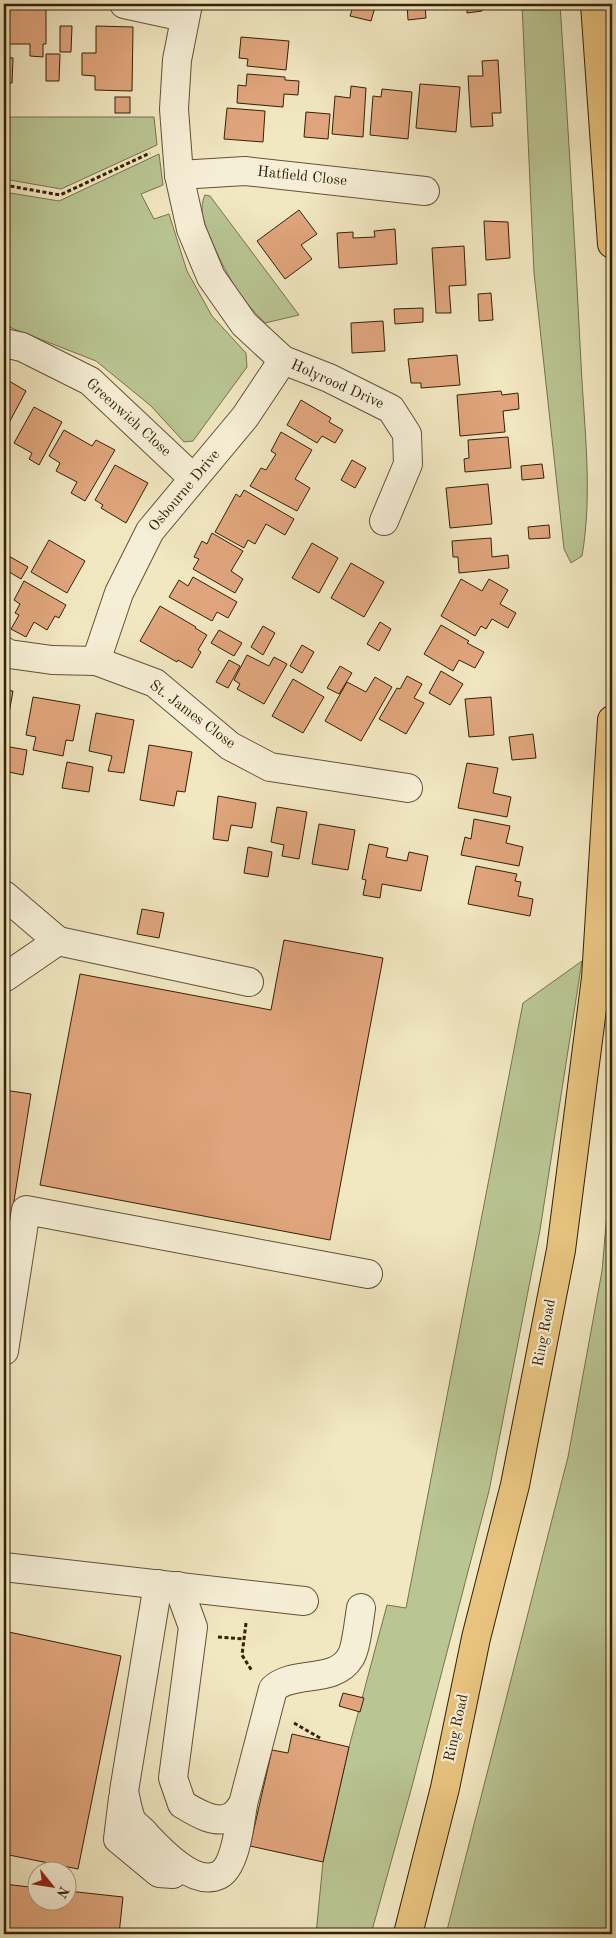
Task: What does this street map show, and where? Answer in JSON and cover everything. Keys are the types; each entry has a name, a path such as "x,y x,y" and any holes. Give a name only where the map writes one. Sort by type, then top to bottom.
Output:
{"highway":[{"path":"595,4 612,244"},
{"name":"Ring Road","path":"408,1934 445,1788 476,1638 515,1485 561,1250 596,978 612,720"}],"street":[{"path":"124,4 186,10"},
{"name":"Holyrood Drive","path":"186,10 177,60 174,109 179,176 192,228 211,277 244,324 283,360 329,378 391,409 408,434 408,464 384,521"},
{"name":"Hatfield Close","path":"179,176 245,170 426,191"},
{"name":"Greenwich Close","path":"4,342 22,347 90,381 193,478"},
{"name":"Osbourne Drive","path":"96,661 119,593 150,531 245,418 283,360"},
{"name":"St. James Close","path":"4,651 9,654 52,660 96,661 155,683 230,746 270,767 408,788"},
{"path":"4,895 58,941 249,982"},
{"path":"4,978 58,941"},
{"path":"4,1351 26,1210 368,1274"},
{"path":"4,1567 304,1602"},
{"path":"168,1585 124,1791 132,1820 166,1856 188,1872 204,1878 219,1875 230,1863 272,1689 280,1682 338,1670 351,1658 361,1608"},
{"path":"168,1585 193,1627 173,1778 182,1804 201,1815 220,1820 232,1816 244,1804"}],"path":[{"path":"4,185 60,195 175,141"}],"green space":[{"path":"522,4 560,4 586,435 587,484 587,508 582,556 571,563 564,549 534,273"},
{"path":"4,117 154,117 157,145 61,189 4,179"},
{"path":"159,154 163,185 141,194 154,219 169,214 187,271 212,316 246,353 247,367 193,441 184,442 151,406 96,361 4,325 4,192 59,201"},
{"path":"205,195 210,196 299,315 265,323 240,294 227,274 203,217 202,206"},
{"path":"582,961 540,1230 489,1491 411,1790 371,1934 316,1934 323,1862 349,1747 387,1605 406,1608 523,1003"},
{"path":"612,1155 612,1934 446,1934 568,1457 602,1271"}],"building":[{"path":"8,4 46,4 46,44 43,44 43,57 30,56 30,44 8,44"},
{"path":"354,4 376,4 371,21 350,16"},
{"path":"407,4 425,4 426,18 408,20"},
{"path":"452,4 481,4 482,11 467,13 467,7 453,8"},
{"path":"60,26 72,26 71,52 60,52"},
{"path":"96,26 133,27 132,91 95,90 95,76 82,75 82,53 96,53"},
{"path":"241,37 289,41 286,70 247,66 248,59 239,58"},
{"path":"46,54 60,54 59,81 46,81"},
{"path":"4,57 13,58 12,83 4,83"},
{"path":"498,60 501,113 492,113 493,126 471,127 468,76 483,76 482,61"},
{"path":"247,74 285,77 285,80 299,81 298,95 284,94 283,107 237,103 238,85 246,86"},
{"path":"420,84 460,87 456,132 416,128"},
{"path":"351,86 366,88 363,137 332,134 335,96 350,98"},
{"path":"382,89 412,92 408,139 370,135 373,96 381,97"},
{"path":"115,97 130,97 130,113 115,113"},
{"path":"227,108 265,111 263,142 224,139"},
{"path":"306,112 330,114 328,139 304,137"},
{"path":"299,210 317,234 301,245 312,259 285,279 257,241"},
{"path":"484,221 508,222 510,258 486,260"},
{"path":"395,229 397,264 339,268 337,233 353,232 353,238 375,237 374,231"},
{"path":"464,246 466,285 449,286 451,313 436,313 432,248"},
{"path":"491,293 493,320 479,321 478,294"},
{"path":"423,308 423,322 395,324 394,309"},
{"path":"383,321 385,351 352,353 351,323"},
{"path":"457,355 460,385 421,388 421,383 411,383 408,359"},
{"path":"4,378 26,391 4,432"},
{"path":"501,391 502,395 518,393 519,409 503,411 505,432 460,436 457,395"},
{"path":"301,400 331,418 329,422 343,430 335,443 322,436 317,443 287,425"},
{"path":"34,407 62,422 39,465 29,459 32,453 14,443"},
{"path":"64,430 92,446 96,440 115,450 85,501 71,493 77,482 56,471 60,463 49,456"},
{"path":"281,432 312,450 295,479 310,488 297,511 250,486 261,468 266,470 276,454 271,451"},
{"path":"508,437 511,468 465,472 464,459 469,458 468,440"},
{"path":"352,460 366,468 355,488 341,480"},
{"path":"542,464 544,478 522,480 521,466"},
{"path":"115,465 148,483 126,523 101,508 103,505 95,500"},
{"path":"488,484 492,524 450,528 446,488"},
{"path":"244,490 294,519 285,535 266,524 255,544 248,540 244,548 215,532 236,494 240,497"},
{"path":"549,525 550,538 529,539 528,527"},
{"path":"212,533 243,551 231,571 243,579 235,593 193,569 199,559 194,557 202,541 207,544"},
{"path":"491,538 492,557 508,555 509,568 459,573 458,557 453,557 452,541"},
{"path":"49,540 85,561 67,593 31,572"},
{"path":"312,543 338,558 319,593 292,578"},
{"path":"7,555 28,567 21,579 4,569 4,560"},
{"path":"351,563 384,582 364,617 331,598"},
{"path":"193,577 237,602 228,618 217,612 212,621 169,597 179,580 188,586"},
{"path":"461,579 482,591 489,579 508,590 500,604 516,613 508,628 492,619 486,629 481,626 475,636 441,616"},
{"path":"24,581 66,605 59,618 55,616 47,630 34,622 26,637 11,629 19,615 15,613 20,604 14,600"},
{"path":"160,606 207,635 198,650 201,652 192,668 178,660 177,662 140,641"},
{"path":"380,622 391,629 379,651 367,644"},
{"path":"441,625 484,652 475,668 459,660 453,671 424,654"},
{"path":"263,626 275,633 263,655 251,647"},
{"path":"219,630 242,643 234,656 211,643"},
{"path":"302,645 314,652 302,673 290,666"},
{"path":"247,655 269,666 274,657 287,664 264,704 237,689 240,684 234,680"},
{"path":"229,660 240,666 228,688 216,682"},
{"path":"340,666 352,673 339,694 327,688"},
{"path":"441,671 463,684 450,705 429,693"},
{"path":"407,676 422,684 414,698 424,703 406,734 379,719 397,688 400,689"},
{"path":"375,677 392,687 361,741 325,721 347,682 366,692"},
{"path":"293,679 324,697 303,733 272,716"},
{"path":"4,690 13,691 6,730 4,729"},
{"path":"33,697 80,705 73,741 66,740 63,756 33,750 36,737 26,735"},
{"path":"491,697 494,735 469,737 465,699"},
{"path":"96,713 134,720 124,773 108,771 112,756 89,751"},
{"path":"533,734 536,758 512,760 509,737"},
{"path":"149,745 192,752 185,792 177,791 174,806 140,800"},
{"path":"4,746 27,750 23,775 4,771"},
{"path":"67,762 93,767 89,792 62,788"},
{"path":"467,763 498,768 493,793 511,797 507,817 458,808"},
{"path":"218,796 256,803 252,828 231,825 228,841 213,839"},
{"path":"277,807 307,812 299,859 282,856 284,845 271,842"},
{"path":"474,819 510,826 506,843 523,847 519,866 461,855 465,837 471,839"},
{"path":"319,824 355,830 348,870 312,864"},
{"path":"369,844 388,848 386,857 407,861 409,852 428,856 421,891 382,884 380,898 363,895 366,880 362,879"},
{"path":"248,847 272,852 268,877 244,873"},
{"path":"476,866 517,874 515,881 521,882 518,896 533,899 530,916 468,904"},
{"path":"142,909 164,913 159,938 137,934"},
{"path":"284,940 383,958 330,1240 40,1185 80,974 271,1010"},
{"path":"4,1090 31,1094 4,1264"},
{"path":"4,1631 121,1656 78,1869 78,1860 34,1860 4,1854"},
{"path":"343,1693 364,1698 360,1712 339,1706"},
{"path":"292,1734 349,1747 323,1862 250,1846 272,1750 288,1753"},
{"path":"4,1884 28,1887 28,1910 78,1910 78,1892 123,1897 119,1934 4,1934"}]}
